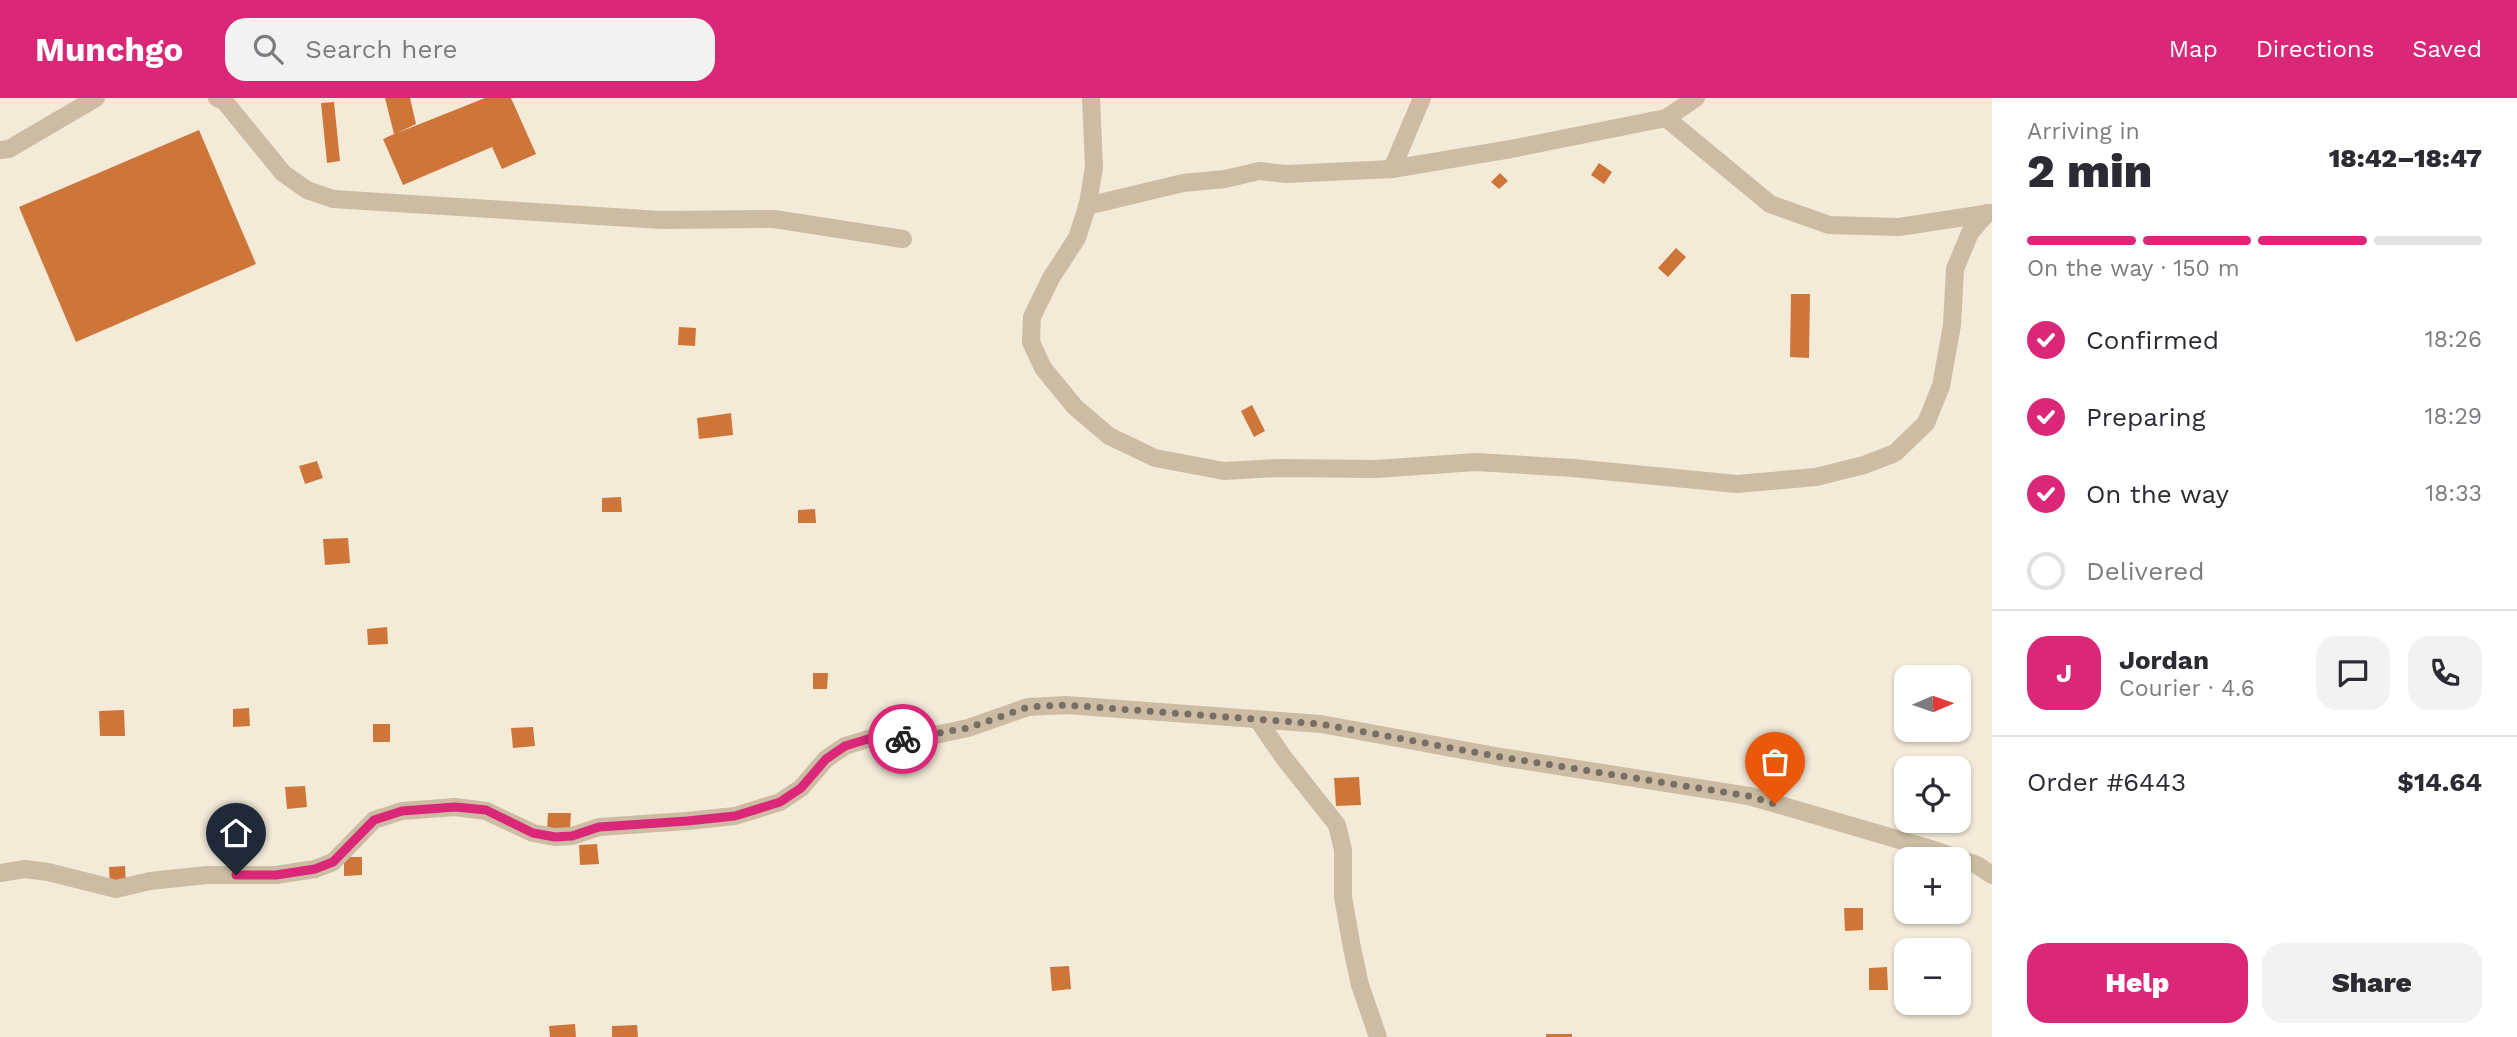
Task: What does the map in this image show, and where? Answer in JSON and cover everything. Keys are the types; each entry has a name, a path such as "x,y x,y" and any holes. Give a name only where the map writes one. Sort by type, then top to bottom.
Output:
{"street":[{"path":"0,150 9,149 96,98"},
{"path":"217,98 225,102 283,173 307,190 332,199 661,220 774,219 903,239"},
{"path":"1091,98 1094,167 1087,206 1077,238 1051,278 1032,317 1031,342 1043,368 1075,407 1109,436 1155,458 1224,471 1277,468 1376,469 1476,462 1573,468 1737,484 1816,477 1864,465 1895,453 1926,423 1941,386 1952,325 1955,269 1970,233 1989,213"},
{"path":"1392,169 1422,98"},
{"path":"1087,206 1183,183 1225,179 1259,171 1287,174 1392,169 1511,149 1666,118 1696,98"},
{"path":"1666,118 1770,204 1829,225 1899,227 1989,213"},
{"path":"0,873 25,869 48,872 116,889 150,881 207,874 276,875 315,869 333,862 374,820 402,811 455,807 486,810 533,833 555,837 572,836 599,827 735,816 780,802 801,788 826,759 845,746 868,739 910,739 968,728 1028,707 1066,705 1321,724 1501,757 1749,796 1934,850 1977,865 1992,875"},
{"path":"1258,720 1337,825 1343,850 1343,897 1352,948 1360,985 1378,1037"}],"building":[{"path":"385,98 410,98 416,124 397,133 485,98 511,98 536,154 502,169 492,147 403,185 383,139 394,134"},
{"path":"334,102 340,161 327,163 321,103"},
{"path":"199,130 256,264 76,342 19,207"},
{"path":"1599,163 1612,172 1604,184 1591,175"},
{"path":"1500,173 1508,181 1499,189 1491,182"},
{"path":"1676,248 1686,257 1668,277 1658,268"},
{"path":"1791,294 1810,294 1809,358 1790,357"},
{"path":"679,327 696,328 695,346 678,345"},
{"path":"1252,405 1265,431 1254,437 1241,411"},
{"path":"731,413 733,435 699,439 697,418"},
{"path":"317,461 323,478 305,484 299,466"},
{"path":"621,497 622,512 602,512 602,498"},
{"path":"815,509 816,523 798,523 798,510"},
{"path":"348,538 350,563 325,565 323,539"},
{"path":"387,627 388,644 368,645 367,629"},
{"path":"813,673 828,673 827,689 813,689"},
{"path":"249,708 250,726 233,727 233,709"},
{"path":"124,710 125,736 100,736 99,711"},
{"path":"373,724 390,724 390,742 373,742"},
{"path":"533,727 535,746 513,748 511,728"},
{"path":"1359,777 1361,805 1336,806 1334,778"},
{"path":"305,786 307,807 287,809 285,787"},
{"path":"548,813 571,813 570,830 547,829"},
{"path":"597,844 599,864 580,865 579,845"},
{"path":"344,857 362,857 362,875 344,876"},
{"path":"125,866 126,885 110,886 109,867"},
{"path":"1844,908 1863,908 1863,930 1845,931"},
{"path":"1069,966 1071,989 1052,991 1050,967"},
{"path":"1887,967 1888,990 1869,990 1869,968"},
{"path":"575,1024 576,1037 550,1037 549,1026"},
{"path":"637,1025 638,1037 612,1037 612,1026"},
{"path":"1546,1034 1572,1034 1572,1037 1546,1037"}],"way so far":[{"path":"903,739 968,728 1028,707 1066,705 1321,724 1501,757 1749,796 1775,804"}],"route":[{"path":"236,875 276,875 315,869 333,862 374,820 402,811 432,811 455,807 486,810 533,833 555,837 572,836 599,827 735,816 780,802 801,788 826,759 845,746 868,739 903,739"}]}
